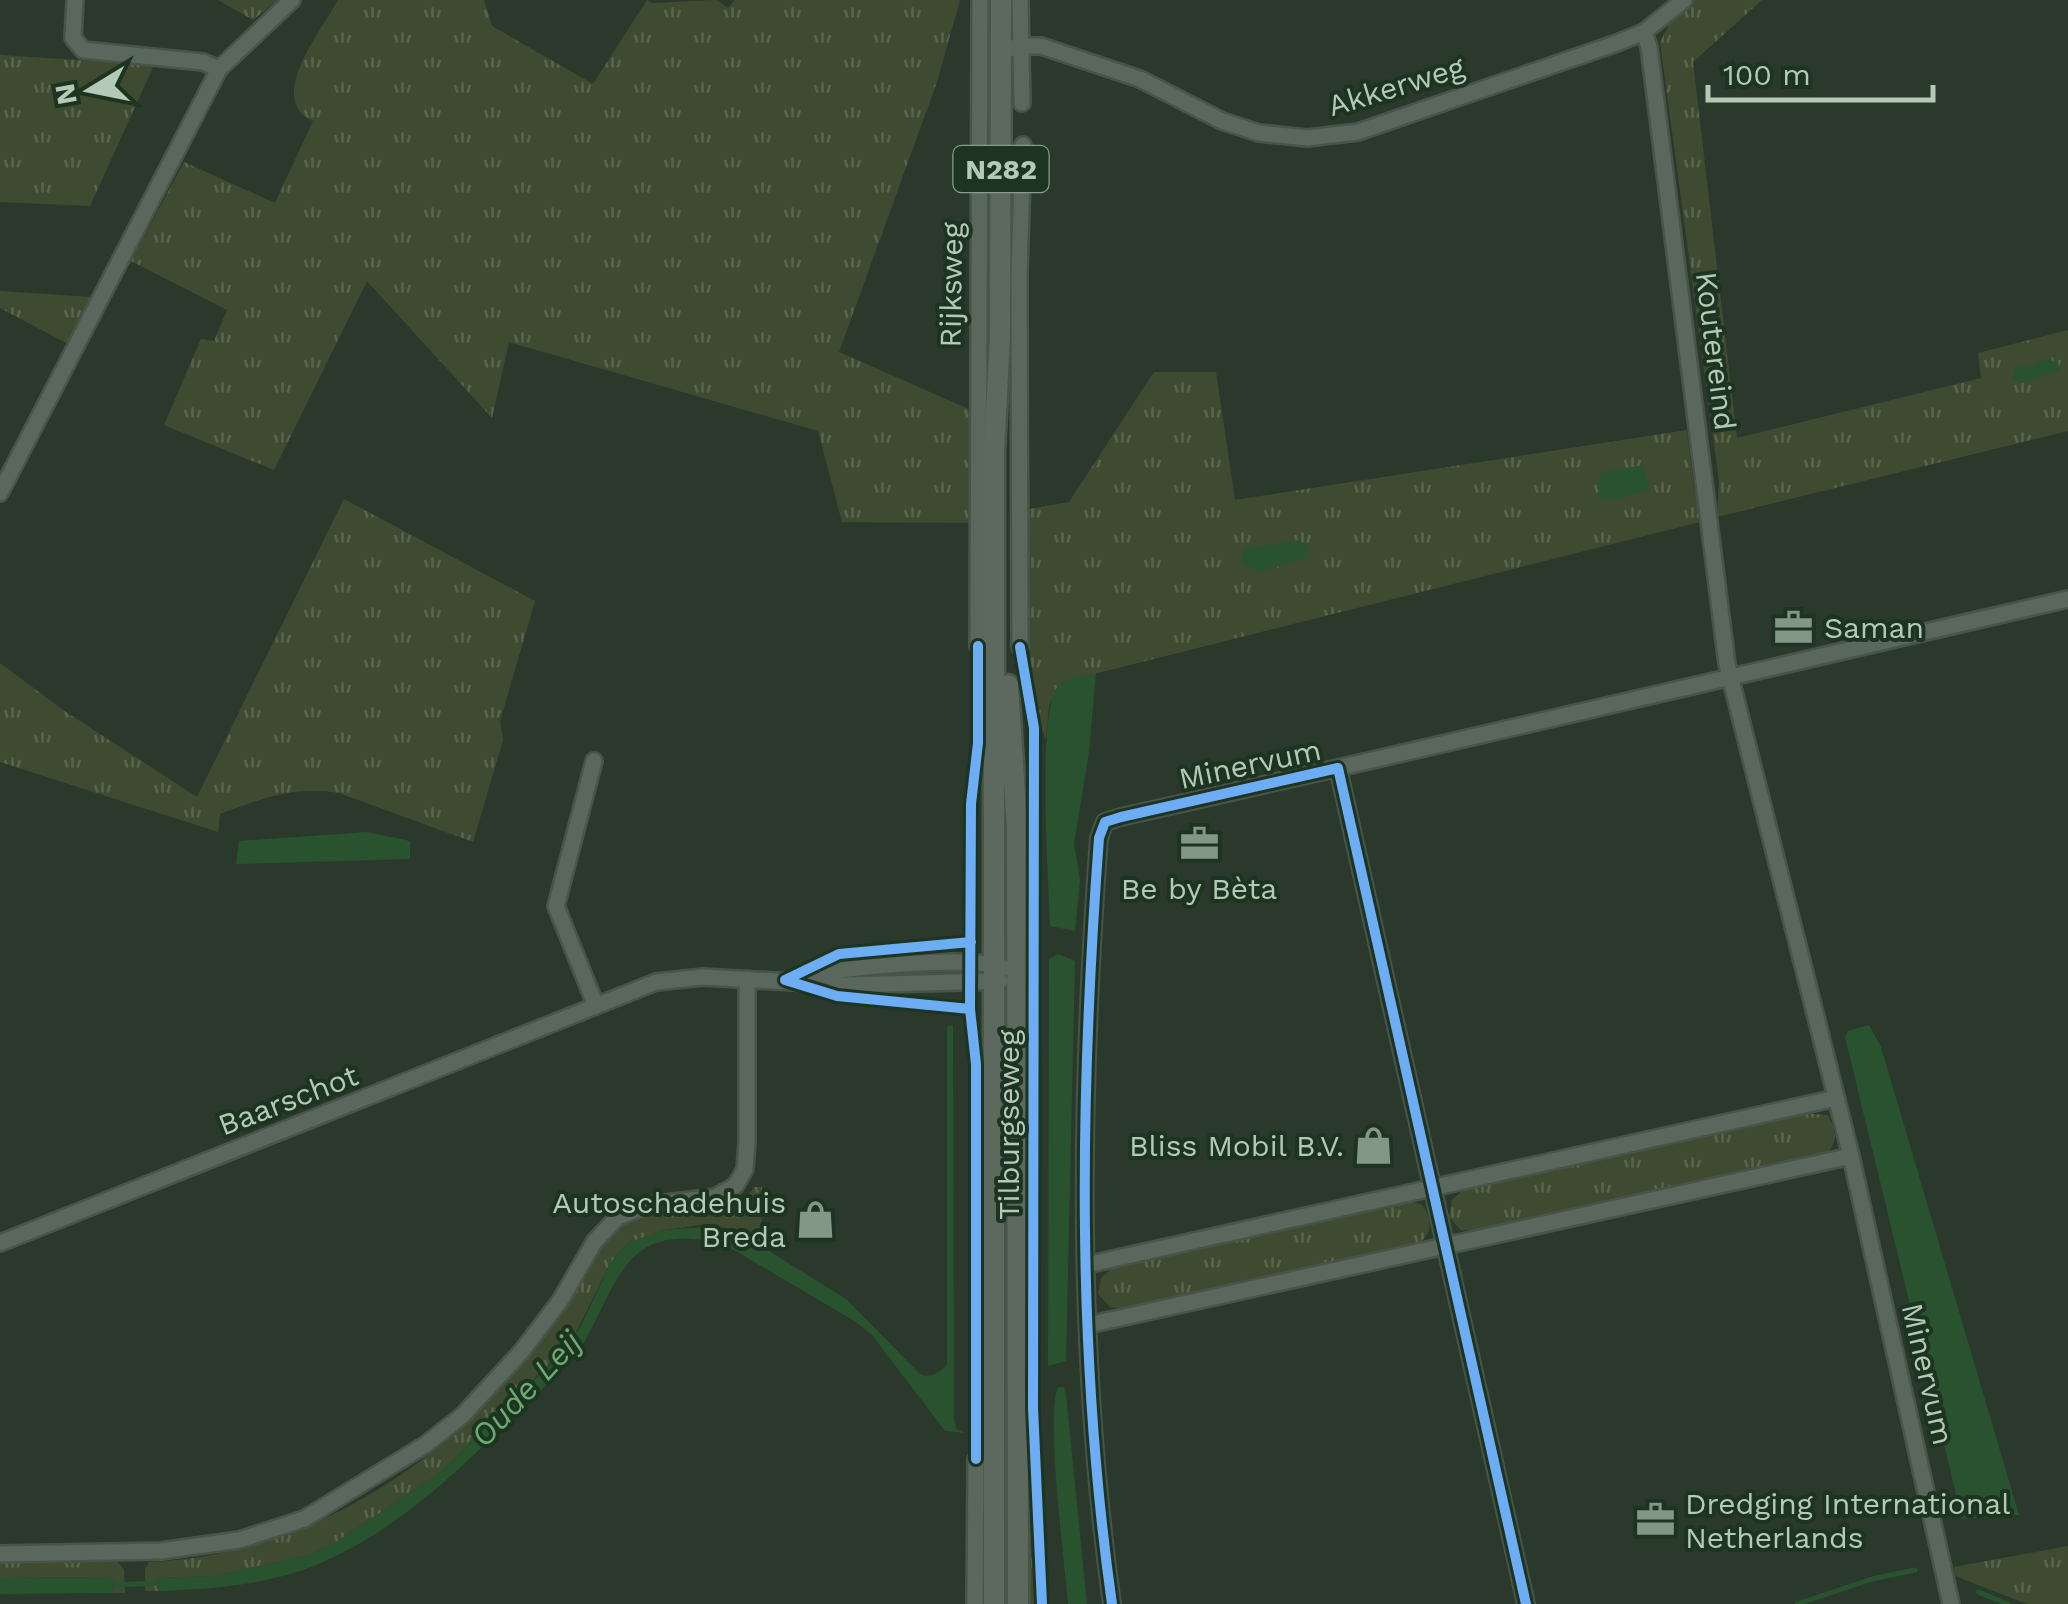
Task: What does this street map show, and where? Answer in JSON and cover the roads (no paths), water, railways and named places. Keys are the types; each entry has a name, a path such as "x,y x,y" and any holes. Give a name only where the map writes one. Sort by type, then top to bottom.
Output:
{"main road":[{"name":"Rijksweg","path":"1000,652 993,450 1010,338 1010,49 1001,0"},
{"name":"Tilburgseweg","path":"994,1604 1000,652"},
{"name":"Tilburgseweg","path":"1000,652 1017,828 1018,1604"}],"street":[{"path":"74,0 73,38 83,50 203,62 218,69"},
{"path":"0,493 218,69 292,0"},
{"name":"Rijksweg","path":"980,0 993,450"},
{"name":"Rijksweg","path":"1020,0 1010,49 1022,103"},
{"name":"Akkerweg","path":"1010,49 1041,46 1140,80 1240,127 1308,138 1358,132 1644,32 1684,0"},
{"name":"Koutereind","path":"1644,32 1650,47 1730,678"},
{"name":"Rijksweg","path":"1000,652 1010,338 1023,144"},
{"name":"Minervum","path":"1112,1604 1093,1412 1086,1265 1085,1102 1091,948 1099,838 1105,822 2068,600"},
{"name":"Minervum","path":"1730,678 1851,1156 1951,1604"},
{"path":"594,761 556,906 596,1006"},
{"name":"Minervum","path":"1338,768 1526,1604"},
{"name":"Baarschot","path":"0,1243 656,982 703,977 785,980 844,968 1018,974"},
{"path":"0,1554 161,1551 239,1540 304,1519 425,1445 463,1415 522,1351 560,1301 595,1241 618,1217 649,1205 715,1197 735,1186 745,1169 748,1142 748,979"},
{"path":"1086,1265 1836,1098"},
{"path":"1088,1325 1851,1156"},
{"path":"975,1604 976,1459"}],"water":[{"path":"2045,359 2058,362 2060,370 2022,383 2012,378 2015,367 2032,366"},
{"path":"1643,465 1650,490 1616,499 1597,499 1601,473"},
{"path":"1297,540 1308,546 1307,558 1259,572 1242,564 1243,549"},
{"path":"1096,673 1089,752 1074,843 1080,880 1075,931 1050,926 1048,726 1059,685"},
{"path":"367,832 410,841 410,859 236,864 239,841"},
{"path":"1058,954 1075,961 1066,1361 1048,1366 1049,959"},
{"path":"953,1025 954,1418 956,1429 966,1433 945,1431 872,1335 856,1322 729,1247 696,1239 661,1241 630,1261 581,1347 556,1376 463,1465 391,1523 339,1555 293,1573 218,1587 157,1589 157,1578 215,1576 309,1555 333,1544 440,1473 566,1349 611,1262 628,1243 664,1230 717,1226 745,1236 846,1299 920,1374 938,1372 947,1364 947,1027"},
{"path":"1869,1025 1881,1047 2019,1515 1962,1519 1845,1037 1848,1031"},
{"path":"1058,1387 1064,1387 1066,1394 1087,1604 1068,1604 1055,1457"},
{"path":"113,1577 111,1593 0,1594 0,1578"}],"waterway":[{"path":"1797,1604 1872,1579 1915,1570"},
{"name":"Oude Leij","path":"108,1585 162,1583"},
{"path":"1978,1592 2008,1604"}],"place":[{"name":"Saman","path":"1794,627"},
{"name":"Be by Bèta","path":"1199,844"},
{"name":"Bliss Mobil B.V.","path":"1374,1145"},
{"name":"Autoschadehuis Breda","path":"816,1219"},
{"name":"Dredging International Netherlands","path":"1655,1520"}]}
